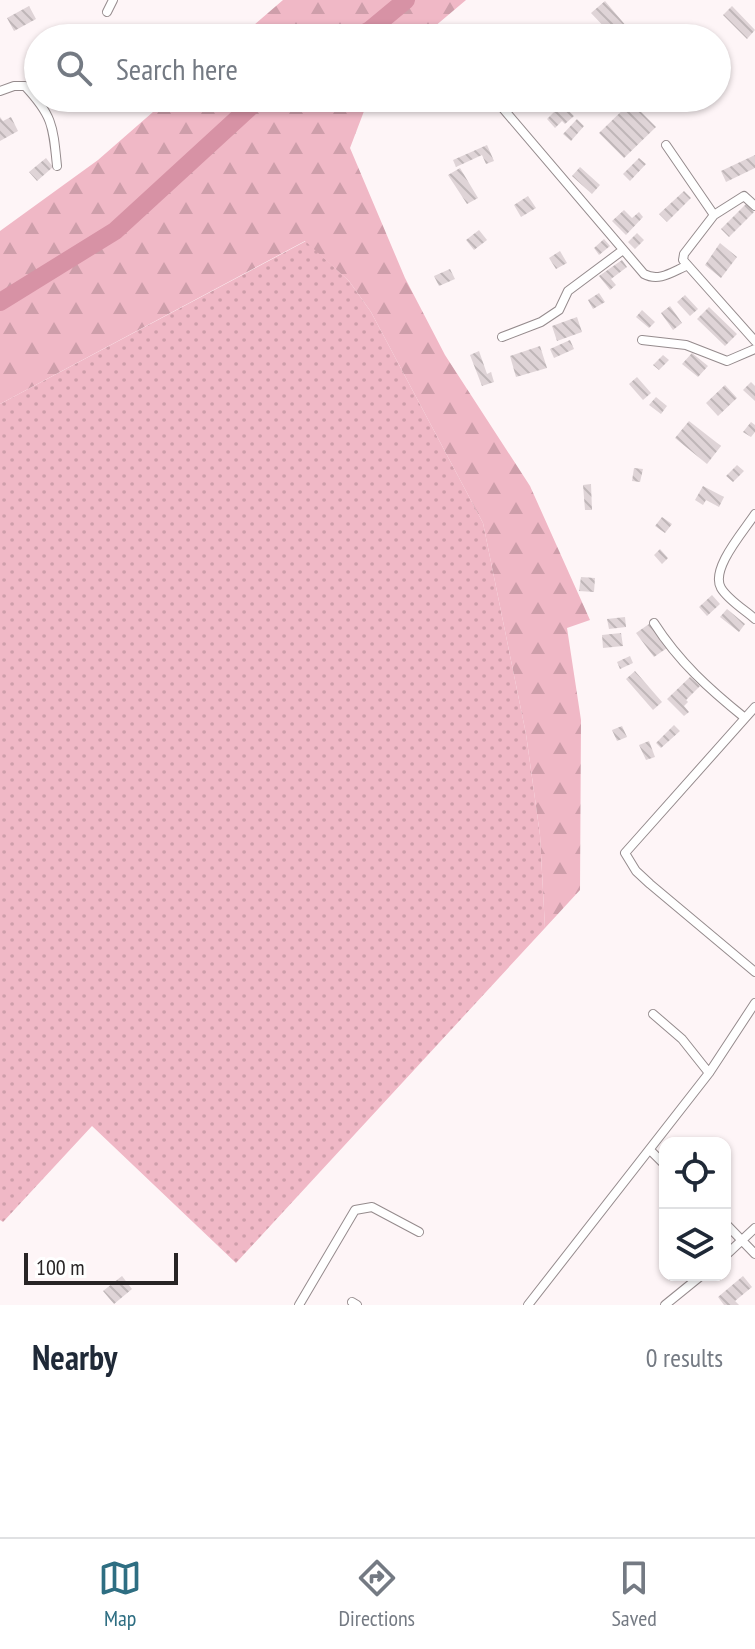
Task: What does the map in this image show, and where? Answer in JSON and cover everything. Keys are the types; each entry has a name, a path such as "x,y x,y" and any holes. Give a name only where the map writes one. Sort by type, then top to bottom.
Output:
{"street":[{"path":"107,12 113,0"},
{"path":"0,91 24,86"},
{"path":"47,112 54,133 57,166"},
{"path":"506,112 644,274 659,278 686,266"},
{"path":"666,145 714,215"},
{"path":"755,206 744,196 714,215 684,254 686,266 755,341"},
{"path":"502,337 541,322 559,310 568,291 623,250"},
{"path":"642,340 686,345 727,361 755,349"},
{"path":"755,514 720,566 718,579 722,590 755,619"},
{"path":"654,623 688,669 745,718"},
{"path":"755,707 625,853 636,871 650,884 755,972"},
{"path":"528,1305 709,1073 755,1003"},
{"path":"653,1014 682,1039 709,1073"},
{"path":"650,1150 659,1159"},
{"path":"299,1305 355,1210 372,1207 419,1232"},
{"path":"731,1251 755,1228"},
{"path":"731,1229 755,1254"},
{"path":"665,1305 695,1281"}],"green space":[{"path":"283,0 466,0 438,24 255,24"},
{"path":"153,112 364,112 350,148 405,278 445,355 530,486 590,620 567,628 581,720 580,890 545,928 540,835 526,734 483,523 371,312 349,281 305,241 0,404 0,231 98,160"},
{"path":"306,241 349,281 371,312 483,523 526,734 540,835 545,928 236,1263 92,1126 3,1222 0,1220 0,404"}],"building":[{"path":"605,1 624,24 602,24 591,13"},
{"path":"29,6 36,19 14,31 7,18"},
{"path":"732,6 755,30 747,39 723,15"},
{"path":"554,112 570,112 574,116 555,128 547,119"},
{"path":"621,112 641,112 656,127 624,158 599,133"},
{"path":"0,117 3,121 11,117 18,131 0,141"},
{"path":"577,119 584,126 571,141 563,134"},
{"path":"487,145 494,161 486,164 482,155 456,167 453,160"},
{"path":"755,155 755,168 726,182 721,171"},
{"path":"46,158 53,167 37,181 29,172"},
{"path":"639,158 646,164 630,181 623,174"},
{"path":"580,167 600,185 592,194 572,176"},
{"path":"460,168 478,198 467,204 448,175"},
{"path":"684,191 691,198 667,222 659,214"},
{"path":"528,196 536,208 521,217 514,205"},
{"path":"746,204 754,212 729,237 721,229"},
{"path":"624,210 632,218 639,212 643,217 626,235 612,221"},
{"path":"479,230 487,240 474,250 466,240"},
{"path":"637,233 644,240 635,249 628,242"},
{"path":"604,239 610,246 599,255 594,248"},
{"path":"720,243 737,257 721,278 705,265"},
{"path":"560,251 567,263 556,269 549,258"},
{"path":"622,260 627,267 611,279 616,285 610,290 599,276"},
{"path":"450,269 455,279 439,286 434,276"},
{"path":"599,293 605,302 593,309 588,300"},
{"path":"685,295 698,309 690,316 677,302"},
{"path":"670,306 682,323 673,330 661,313"},
{"path":"709,307 737,334 725,346 697,319"},
{"path":"642,310 655,322 649,328 636,317"},
{"path":"577,317 582,332 557,341 552,326"},
{"path":"570,340 574,349 554,358 550,349"},
{"path":"540,346 547,368 516,377 510,356"},
{"path":"479,351 487,374 491,372 494,382 482,386 470,355"},
{"path":"692,353 708,366 698,377 682,364"},
{"path":"663,355 669,360 659,370 653,365"},
{"path":"637,377 651,393 643,400 629,384"},
{"path":"751,382 755,386 755,401 743,390"},
{"path":"725,385 737,398 718,416 706,403"},
{"path":"656,397 667,406 661,414 649,405"},
{"path":"689,421 721,446 707,464 675,438"},
{"path":"751,422 755,425 755,432 751,437 743,432"},
{"path":"737,465 744,471 733,482 726,476"},
{"path":"634,468 643,469 640,482 632,481"},
{"path":"591,484 592,510 585,510 583,485"},
{"path":"703,486 724,497 719,507 706,500 703,505 695,500"},
{"path":"662,517 672,524 665,533 655,526"},
{"path":"660,549 668,558 662,564 654,555"},
{"path":"581,577 595,578 594,592 579,591"},
{"path":"712,595 720,604 707,616 699,607"},
{"path":"727,609 745,624 739,632 720,617"},
{"path":"625,617 626,627 609,629 607,619"},
{"path":"649,624 667,648 654,657 636,633"},
{"path":"621,633 623,646 603,648 602,635"},
{"path":"630,656 633,663 620,669 617,662"},
{"path":"635,671 662,702 653,710 626,679"},
{"path":"690,677 700,686 686,700 688,702 684,706 689,712 684,716 667,699"},
{"path":"674,725 680,731 661,748 656,743"},
{"path":"622,726 627,737 617,741 612,730"},
{"path":"649,741 655,757 646,760 639,745"},
{"path":"122,1276 132,1289 114,1304 103,1291"},
{"path":"743,1276 752,1287 735,1301 739,1305 724,1305 718,1297"}],"waterway":[{"path":"377,24 406,0"},
{"path":"0,302 115,231 245,112"}]}
